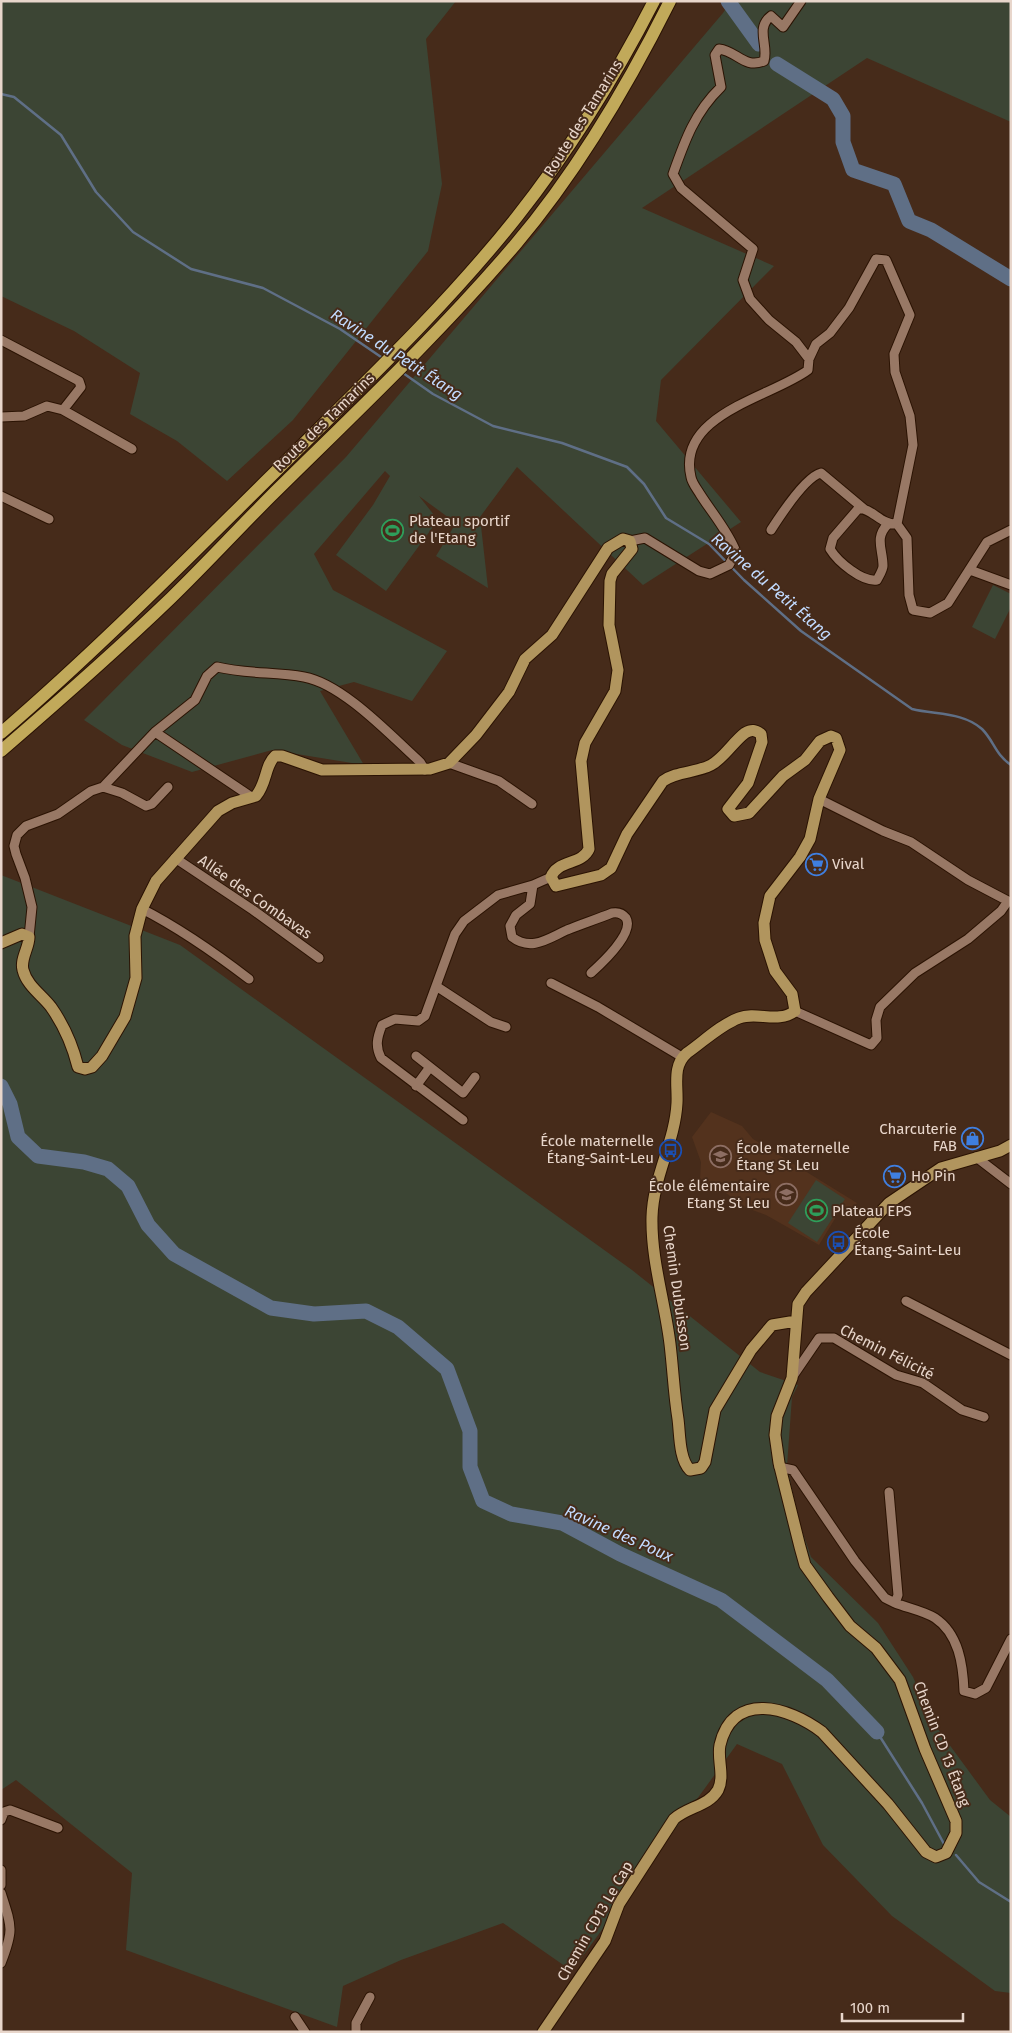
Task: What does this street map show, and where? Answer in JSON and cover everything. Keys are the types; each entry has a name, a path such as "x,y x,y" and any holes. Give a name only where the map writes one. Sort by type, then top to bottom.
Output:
{"highway":[{"name":"Route des Tamarins","path":"1,733 73,671 421,326 527,203 571,142 613,76 654,1"},
{"name":"Route des Tamarins","path":"1,751 83,680 171,597 431,338 516,244 559,187 609,112 658,26 670,1"}],"main road":[{"path":"1,943 22,934 29,937 29,944 23,956 23,970 32,987 50,1007 58,1021 75,1055 78,1067 85,1069 92,1067 102,1056 125,1017 136,978 135,936 142,909 156,881 218,811 250,796 256,796 262,789 266,779 268,764 275,756 282,756 322,770 425,770 449,763 476,735 505,697 525,659 552,635 608,548 623,539 630,541 632,549 612,574 610,581 609,625 618,670 615,691 585,743 581,760 589,849 579,860 560,867 553,873 551,878 556,886 601,875 611,868 635,820 663,781 669,776 703,769 714,764 738,738 750,730 761,734 762,742 748,782 730,804 730,813 734,816 749,813 783,776 805,760 820,742 831,736 839,743 840,750 819,799 810,839 800,857 770,896 764,923 765,940 775,971 792,994 795,1011 781,1018 740,1017 682,1058"},
{"name":"Chemin Dubuisson","path":"682,1058 677,1071 675,1117 657,1176 652,1219 657,1269 670,1344 675,1404 684,1460 690,1470 701,1468 705,1462 715,1410 761,1336 772,1325 796,1321"},
{"name":"Chemin CD 13 Étang","path":"951,1848 956,1834 956,1821 925,1749 900,1680 876,1648 850,1626 805,1565 780,1467 775,1435 776,1426 792,1378 798,1304 806,1292 889,1203 941,1168 1000,1151 1011,1145"},
{"name":"Chemin CD13 Le Cap","path":"543,2032 604,1941 619,1904 674,1819 679,1814 708,1800 718,1790 721,1783 720,1747 722,1737 730,1724 740,1714 755,1708 770,1708 810,1723 822,1732 888,1804 926,1852 936,1857 942,1856 951,1848"}],"street":[{"path":"801,1 782,27 771,16 764,21 762,29 766,53 764,61 756,65 746,63 726,50 719,49 715,55 721,87 704,104 687,137 673,174 682,188 753,249 743,280 750,299 769,320 796,342 809,358"},
{"path":"630,541 645,538 699,571 710,574 728,565 736,552 691,478 690,451 703,433 732,407 798,377 808,370 809,358 816,344 830,333 849,308 876,258 886,260 910,315 894,354 895,372 910,416 913,445 892,524 881,533 879,545 884,567 877,580 872,581 838,560 830,550 833,538 855,511 864,508"},
{"path":"1,340 80,381 80,387 63,410"},
{"path":"1,417 24,416 47,406 63,410 132,449"},
{"path":"771,530 810,480 821,473 864,508 892,524 907,538 909,595 914,610 930,613 948,603 986,542 1011,530"},
{"path":"1,496 49,520"},
{"path":"970,570 1011,585"},
{"path":"29,937 32,907 14,846 17,835 26,826 58,814 90,791 103,787 155,732 195,700 207,676 217,667 244,673 305,677 324,684 366,712 420,762 425,770"},
{"path":"155,732 250,796"},
{"path":"449,763 499,781 532,804"},
{"path":"103,787 146,806 152,804 168,787"},
{"path":"795,1011 871,1045 877,1038 876,1020 880,1007 915,972 968,939 1010,901 968,880 911,842 883,831 819,799"},
{"name":"Allée des Combavas","path":"175,858 320,958"},
{"path":"463,1120 381,1058 376,1044 382,1025 395,1019 418,1022 422,1020 455,934 464,921 498,894 533,886 551,878"},
{"path":"533,886 530,904 516,915 510,926 509,932 512,937 521,942 534,944 548,940 612,912 619,913 626,919 628,925 625,932 617,944 591,972"},
{"path":"142,909 181,930 249,979"},
{"path":"551,983 598,1007 682,1058"},
{"path":"436,986 491,1022 506,1027"},
{"path":"416,1056 463,1093 475,1077"},
{"path":"416,1086 430,1067"},
{"path":"976,1158 1011,1184"},
{"path":"906,1301 1011,1355"},
{"name":"Chemin Félicité","path":"792,1378 819,1338 834,1338 896,1375 923,1383 962,1410 984,1417"},
{"path":"780,1467 793,1470 855,1561 884,1598 935,1618 951,1634 963,1665 964,1691 975,1694 986,1688 1011,1639"},
{"path":"888,1492 898,1595 895,1603"},
{"path":"1,1820 4,1812 10,1810 58,1828"},
{"path":"1,1870 1,1885"},
{"path":"1,1893 12,1926 11,1938 1,1964"},
{"path":"356,2032 356,2023 370,1997"},
{"path":"296,2017 305,2032"}],"shaded area":[{"name":"École élémentaire Etang St Leu","path":"711,1112 742,1126 753,1139 857,1203 852,1209 842,1207 819,1245 766,1215 747,1208 723,1191 710,1187 700,1179 701,1162 692,1137"}],"green space":[{"path":"1,1 456,1 426,39 442,184 428,251 293,420 227,481 177,441 130,414 140,373 74,331 1,296"},
{"path":"731,1 1011,1 1011,122 867,58 642,208 774,266 661,380 656,421 741,522 643,585 517,467 480,517 488,588 436,556 456,523 419,496 438,520 386,591 336,555 373,505 390,476 385,471 314,554 333,590 447,651 412,701 354,682 320,691 364,765 272,750 192,772 122,745 84,720 346,457 723,13"},
{"path":"993,585 1011,594 1011,607 995,639 972,627"},
{"path":"1,875 180,945 632,1270 760,1372 798,1385 792,1397 787,1466 800,1524 811,1557 878,1623 913,1677 932,1721 990,1800 1011,1817 1011,1993 995,1991 892,1916 823,1845 782,1764 737,1744 572,1971 503,1923 401,1960 343,1986 337,2027 126,1950 132,1873 16,1780 1,1790"},
{"name":"Plateau EPS","path":"816,1180 845,1199 817,1242 788,1223"}],"waterway":[{"path":"728,1 759,44"},
{"path":"777,64 833,99 843,116 843,142 853,170 894,184 909,221 931,230 1011,279"},
{"name":"Ravine du Petit Étang","path":"1,94 14,97 61,135 96,192 133,232 191,269 263,288 340,329 384,359"},
{"name":"Ravine du Petit Étang","path":"403,373 433,394 493,426 562,443 627,467 644,484 666,518 709,544 744,580 801,631 912,709 958,717 975,724 982,729 1001,756 1011,765"},
{"name":"Ravine des Poux","path":"1,1086 10,1104 18,1137 38,1156 84,1162 108,1169 128,1186 148,1225 174,1254 271,1308 314,1314 366,1311 398,1327 447,1369 470,1431 470,1467 483,1501 511,1514 562,1523 620,1554 721,1600 827,1680 877,1732"},
{"name":"Ravine des Poux","path":"877,1732 922,1803 944,1844"},
{"name":"Ravine des Poux","path":"956,1855 979,1882 1011,1902"}],"place":[{"name":"Plateau sportif de l'Etang","path":"393,530"},
{"name":"Vival","path":"816,864"},
{"name":"Charcuterie FAB","path":"973,1138"},
{"name":"École maternelle Étang-Saint-Leu","path":"670,1150"},
{"name":"École maternelle Étang St Leu","path":"720,1157"},
{"name":"Ho Pin","path":"895,1176"},
{"name":"École élémentaire Etang St Leu","path":"786,1195"},
{"name":"Plateau EPS","path":"816,1211"},
{"name":"École Étang-Saint-Leu","path":"838,1242"}]}
